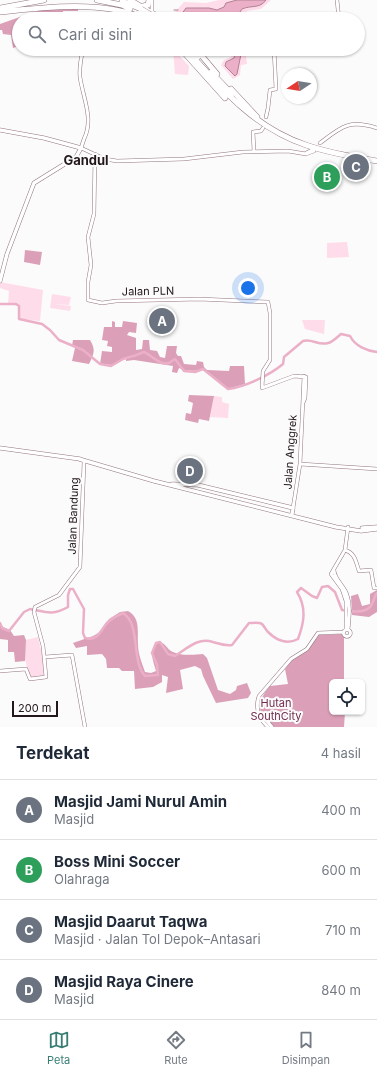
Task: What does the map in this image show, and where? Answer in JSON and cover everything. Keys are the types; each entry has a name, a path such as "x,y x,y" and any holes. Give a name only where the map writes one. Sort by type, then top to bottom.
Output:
{"highway":[{"path":"1,10 64,0"},
{"path":"97,0 122,5 138,12"},
{"path":"117,0 139,12"},
{"path":"130,0 141,12"},
{"path":"144,12 150,0"},
{"path":"27,5 39,3 80,3 134,12"},
{"path":"187,56 223,95 279,134 304,145 377,161"},
{"path":"192,56 221,88 255,117 281,132 306,142 377,158"},
{"path":"197,56 235,98 255,117"},
{"path":"202,56 255,117"}],"main road":[{"path":"0,130 44,138 80,148 76,157 36,181 30,189 7,254 0,281"},
{"path":"0,448 82,461 272,509 292,511"},
{"path":"82,461 173,484 198,485 348,528 377,528"},
{"path":"193,489 272,509"}],"street":[{"path":"150,0 155,12"},
{"path":"338,0 339,12"},
{"path":"82,56 80,78 88,122 88,131 80,148 112,161 199,158 254,151 288,151 302,154 313,151"},
{"path":"267,115 270,90 276,89 274,56"},
{"path":"321,144 327,137 346,125 362,124 377,128"},
{"path":"254,151 254,132 261,131 263,128"},
{"name":"Jalan PLN","path":"95,154 94,214 88,237 91,265 88,282 88,300 102,303 199,299 266,301 269,303 270,313 270,360 263,371 262,388 294,376 305,376"},
{"name":"Jalan Anggrek","path":"292,511 295,502 300,464 303,403 305,398 305,376"},
{"name":"Jalan Bandung","path":"0,671 26,669 30,679 45,678 45,656 34,612 35,607 59,595 80,567 82,554 82,461"},
{"path":"300,464 377,469"},
{"path":"345,631 348,613 347,594 335,578 334,570 345,550 348,528"},
{"path":"345,550 350,551 354,556 359,571 371,570 374,588 377,588"},
{"path":"268,727 259,715 259,696 291,659 307,649 318,633 345,631"},
{"path":"272,727 264,720 260,712 260,700 263,694 292,660 308,650 319,635 345,631"},
{"path":"45,656 72,654 85,727"}],"shaded area":[{"path":"219,0 271,0 261,9 247,12 175,12 184,2 206,3"},
{"path":"237,0 266,0 261,5 242,9 240,12 183,12 186,8 209,8 217,10 224,7 226,3"},
{"path":"174,56 180,56 189,66 188,75 175,74"},
{"path":"234,56 241,56 237,74 235,76 225,66 226,62 234,58"},
{"path":"246,56 247,64 241,65 240,75 233,79 221,65 224,60 231,57"},
{"path":"327,163 328,171 332,170 334,183 321,183 318,167"},
{"path":"347,242 349,257 327,258 327,243"},
{"path":"0,282 43,290 40,321 19,319 19,306 8,304 9,291 0,288"},
{"path":"52,294 71,297 69,305 54,304 71,306 70,311 50,308"},
{"path":"302,320 325,320 324,334 305,329"},
{"path":"214,396 222,397 222,402 229,404 228,418 210,417"},
{"path":"38,637 43,658 44,677 29,678 24,653 26,640"}],"green space":[{"path":"61,5 78,6 78,11 35,12"},
{"path":"12,20 12,42 11,35 3,34 2,30 0,30 0,24"},
{"path":"25,250 42,252 40,265 24,262"},
{"path":"112,321 115,322 115,327 122,327 123,321 137,323 136,333 129,332 127,335 136,338 136,350 142,349 143,340 149,340 150,350 157,351 160,357 165,358 167,346 177,346 176,353 178,356 181,356 184,364 196,365 197,361 203,362 204,367 207,370 229,371 230,366 244,366 245,384 227,389 203,369 191,371 179,368 177,373 172,372 173,366 134,360 126,361 126,358 113,365 100,364 102,351 112,352 112,347 107,346 108,341 102,340 104,327 112,327"},
{"path":"73,340 90,340 94,352 89,364 72,361 75,348 72,346"},
{"path":"189,395 214,396 209,421 199,419 198,423 185,420 186,413 191,414 193,403 188,401"},
{"path":"377,590 377,612 369,617 352,615 351,596 358,594 362,606 370,604 370,594"},
{"path":"128,611 137,621 140,658 145,672 151,673 156,671 152,652 153,648 159,642 164,644 174,653 191,655 203,654 207,658 218,690 230,694 236,690 237,686 247,683 251,693 248,698 216,703 201,669 195,666 180,670 183,689 166,693 168,677 162,675 162,682 153,687 135,689 134,671 122,671 119,668 107,668 106,659 102,654 87,655 87,646 76,648 73,643 100,632 109,619 120,612"},
{"path":"0,622 3,627 10,630 14,636 24,635 26,640 25,661 15,662 14,652 8,652 8,640 0,639"},
{"name":"Hutan SouthCity","path":"344,634 344,679 329,679 329,715 345,715 344,727 272,727 261,711 260,702 262,697 270,686 288,684 285,669 292,660 308,650 319,635"}],"waterway":[{"path":"0,304 16,304 19,306 19,319 42,324 59,340 83,350 100,364 111,366 123,359 133,356"},
{"path":"134,356 144,352 159,362 166,364 175,359 184,371 195,372 203,369 228,389 257,380 271,372 283,364 284,357 306,340 324,344 333,341 341,334 350,336 355,343 377,352"},
{"path":"0,623 2,628 9,631 24,612 30,609 45,612 58,612 68,607 68,595 70,589 73,589 84,609 83,633 85,638 94,638 109,621 123,613 129,618 132,625 138,661 141,669 145,676 158,675 157,665 152,653 156,643 160,642 168,654 175,656 192,644 202,641 232,645 249,623 262,624 271,635 282,641 290,642 298,639 304,616 302,604 297,592 301,588 317,598 322,587 328,586 335,592 342,610 352,611 364,611 367,609 371,606 377,593"}],"place":[{"name":"Masjid Daarut Taqwa","path":"356,167"},
{"name":"Boss Mini Soccer","path":"327,177"},
{"name":"Masjid Jami Nurul Amin","path":"162,321"},
{"name":"Masjid Raya Cinere","path":"190,471"}],"district":[{"name":"Gandul","path":"86,160"}]}
